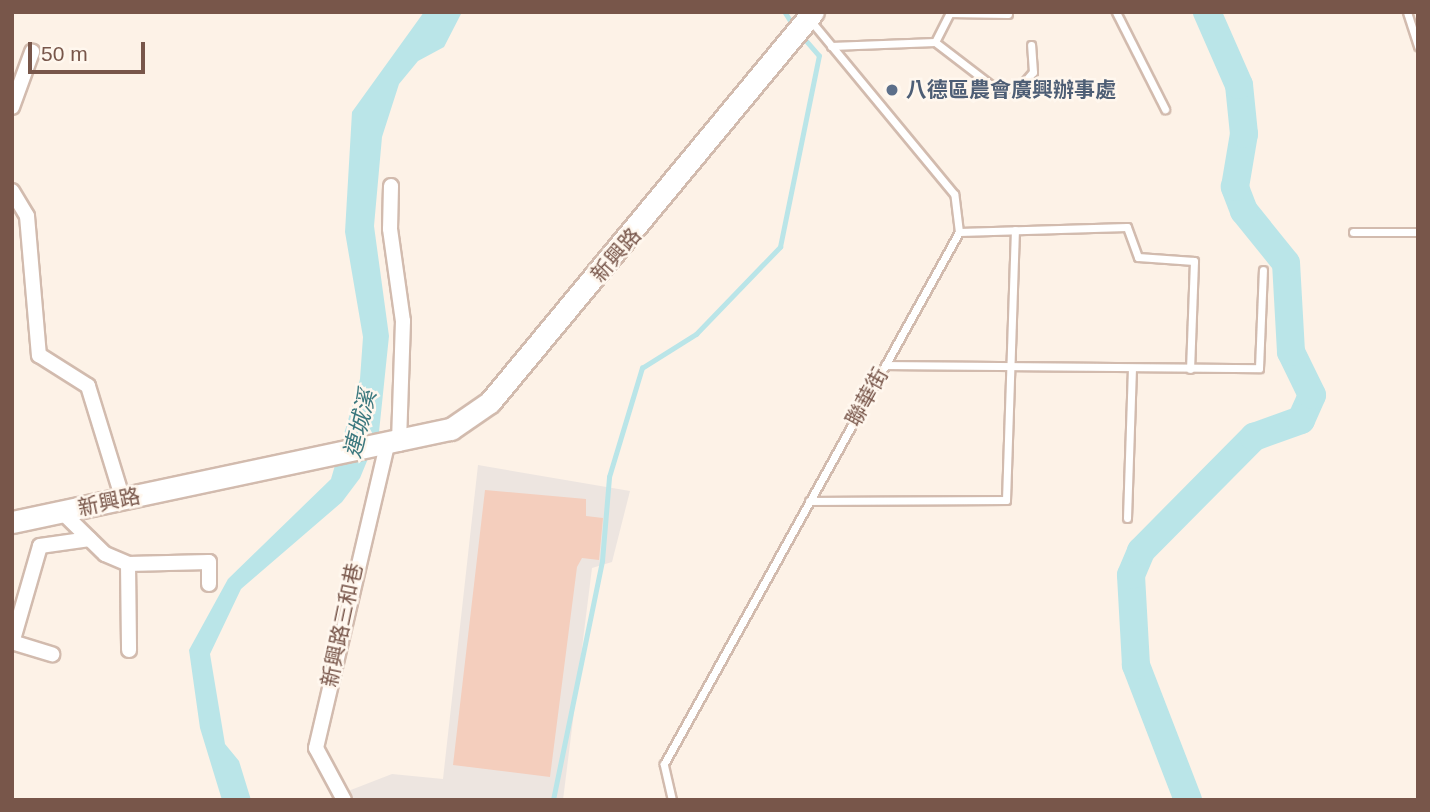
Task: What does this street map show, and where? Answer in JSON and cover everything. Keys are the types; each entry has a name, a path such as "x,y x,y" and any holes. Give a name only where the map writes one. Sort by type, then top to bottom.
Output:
{"street":[{"name":"新興路","path":"12,522 328,455 389,446 451,429 490,402 804,23"},
{"path":"12,107 32,52"},
{"name":"新興路三和巷","path":"344,800 316,748 389,446 403,321 390,229 391,186"},
{"path":"12,191 27,216 39,355 88,386 123,500"},
{"path":"62,512 90,539 128,564 209,562 209,584"},
{"path":"52,654 14,643 40,546 90,539"},
{"path":"128,564 129,650"}],"lane":[{"path":"1116,12 1164,109"},
{"path":"1407,12 1418,46"},
{"path":"935,42 949,13 1008,14"},
{"path":"804,23 831,46 954,194 959,232 1126,227 1138,257 1194,261 1191,369"},
{"path":"831,46 935,42 995,88 1019,88 1033,72 1031,45"},
{"path":"808,501 1006,500 1015,230"},
{"name":"聯華街","path":"672,800 664,764 959,232"},
{"path":"1353,232 1418,232"},
{"path":"885,365 1259,368 1263,270"},
{"path":"1127,518 1132,368"}],"shaded area":[{"path":"478,465 630,491 612,562 592,568 563,800 325,800 392,774 443,779"}],"water":[{"name":"連城溪","path":"424,12 462,12 444,47 418,61 399,84 382,137 374,226 389,336 379,432 360,478 342,502 241,589 210,654 225,744 239,761 251,800 222,800 200,728 189,650 228,579 331,479 360,379 363,337 345,232 352,112"}],"building":[{"path":"485,490 586,499 586,516 603,518 599,560 582,558 577,567 550,777 453,765"}],"waterway":[{"path":"785,12 793,25"},
{"path":"1188,800 1136,665 1131,575 1141,551 1254,437 1301,420 1312,395 1291,352 1286,263 1244,211 1235,187 1244,134 1239,85 1207,12"},
{"path":"553,800 602,561 609,477 642,368 696,334 780,247 819,56 801,35"}],"place":[{"name":"八德區農會廣興辦事處","path":"892,90"}]}
